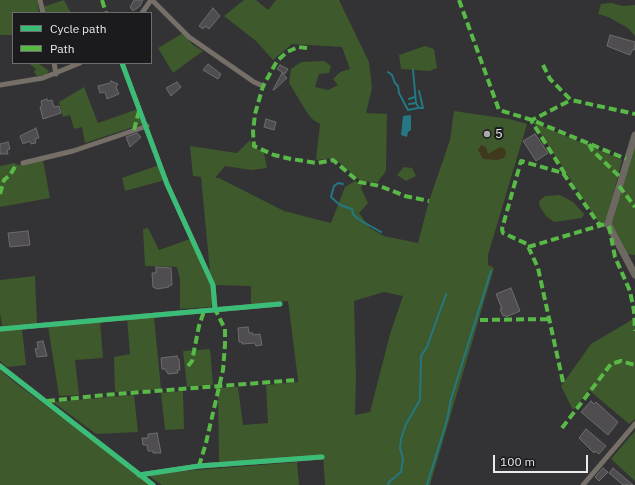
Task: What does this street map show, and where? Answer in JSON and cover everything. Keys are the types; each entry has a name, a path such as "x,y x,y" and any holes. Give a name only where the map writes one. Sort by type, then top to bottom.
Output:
{"street":[{"path":"40,0 43,12"},
{"path":"143,12 152,0 189,37 263,86"},
{"path":"54,64 56,74"},
{"path":"0,85 35,80 56,74 78,64"},
{"path":"122,64 147,126 167,184 213,285 215,309"},
{"path":"23,163 72,151 147,126"},
{"path":"635,135 608,224 635,275"},
{"path":"0,329 280,304"},
{"path":"0,366 153,485"},
{"path":"583,485 635,424"},
{"path":"139,475 199,466 322,457"}],"green space":[{"path":"0,0 38,0 39,12 12,12 12,35 0,35"},
{"path":"64,0 70,12 45,12 43,7"},
{"path":"244,0 256,0 268,10 276,0 339,0 369,62 372,88 366,113 387,114 386,171 377,183 360,180 334,158 316,160 320,124 312,119 289,83 291,69 301,62 324,61 331,66 329,73 319,74 315,87 328,90 338,85 333,79 340,72 350,69 342,47 292,44 273,60 256,41 224,16"},
{"path":"611,3 623,6 635,5 635,36 628,28 608,17 598,14 601,4"},
{"path":"183,33 193,45 203,51 173,73 158,48"},
{"path":"425,46 434,49 437,68 430,71 401,69 399,55"},
{"path":"29,64 39,64 49,71 46,75 37,76 34,72 36,69"},
{"path":"84,87 98,123 138,109 145,123 85,143 82,127 74,129 70,115 63,117 59,102"},
{"path":"454,111 509,119 527,124 488,255 488,265 494,268 430,485 325,485 323,455 219,462 218,388 238,387 243,425 268,423 266,385 298,382 298,380 288,301 251,305 251,286 216,285 210,272 201,177 193,176 190,146 237,153 250,140 252,145 264,153 267,168 251,170 225,166 215,178 219,178 284,211 331,223 345,187 355,181 362,185 361,188 368,203 359,213 370,228 384,236 418,243 429,201 450,140","holes":["384,292 403,296 390,334 370,412 355,415 356,377 354,301"]},
{"path":"533,122 622,160 606,223 597,220"},
{"path":"635,141 635,255 625,254 611,226"},
{"path":"43,160 50,198 0,207 0,166 14,163 18,165"},
{"path":"159,165 165,180 125,191 122,178"},
{"path":"404,167 412,168 416,176 406,181 397,175"},
{"path":"560,195 573,202 584,214 582,218 554,222 546,216 540,207 539,201 545,196"},
{"path":"148,228 159,250 190,239 210,281 215,296 211,307 180,309 180,279 177,267 145,266 143,229"},
{"path":"35,276 37,323 2,326 0,313 0,280"},
{"path":"154,316 161,389 115,392 114,357 130,354 127,318"},
{"path":"635,318 635,419 629,424 589,390 573,410 561,386 591,344"},
{"path":"100,321 103,358 75,360 79,395 59,396 48,326"},
{"path":"22,329 26,365 7,367 0,361 0,331"},
{"path":"210,349 213,385 187,387 183,351"},
{"path":"0,370 13,381 152,485 0,485"},
{"path":"183,391 184,429 165,430 161,393"},
{"path":"134,395 138,432 96,434 53,402"},
{"path":"635,431 635,481 611,459"},
{"path":"297,462 299,485 162,485 146,474"}],"sand":[{"path":"481,145 486,147 488,154 500,147 505,149 506,154 504,158 497,160 483,159 478,150"}],"water":[{"path":"411,115 411,130 408,132 407,137 401,135 403,116"}],"building":[{"path":"134,0 143,0 140,6 133,11 130,7"},
{"path":"213,8 220,16 209,29 205,26 203,29 199,26"},
{"path":"610,35 635,42 635,50 633,49 630,55 607,46"},
{"path":"208,64 221,74 218,79 203,70"},
{"path":"280,65 288,69 285,74 277,69"},
{"path":"282,73 287,78 273,90"},
{"path":"111,81 118,84 116,87 119,94 107,99 105,92 100,93 98,86 110,83"},
{"path":"177,82 181,87 171,96 166,88"},
{"path":"47,99 48,101 52,100 54,107 59,106 61,113 43,119 40,107 42,106 41,101"},
{"path":"266,119 276,122 274,130 264,127"},
{"path":"36,128 39,138 35,139 36,143 31,144 30,141 23,144 20,136"},
{"path":"137,133 141,137 130,147 126,137"},
{"path":"535,134 548,153 536,161 523,141"},
{"path":"8,142 10,149 7,150 8,154 0,154 0,144"},
{"path":"28,231 30,245 10,247 8,233"},
{"path":"156,267 171,268 172,285 157,289 153,287 152,273 156,273"},
{"path":"511,288 520,311 506,317 505,315 503,316 496,294"},
{"path":"248,327 249,333 253,333 253,335 260,334 262,345 256,346 255,343 242,344 242,342 239,342 238,328"},
{"path":"43,341 47,356 37,357 35,349 38,348 37,342"},
{"path":"177,356 179,359 180,370 177,370 178,373 168,374 165,369 162,369 161,358"},
{"path":"591,401 594,404 596,402 618,422 608,435 581,412"},
{"path":"586,429 606,446 599,454 595,451 594,453 579,438"},
{"path":"157,433 161,453 153,453 153,451 148,451 147,445 143,445 142,438 148,438 148,434"},
{"path":"603,468 608,472 599,481 595,477"},
{"path":"613,468 633,485 623,485 609,473"}],"waterway":[{"path":"413,70 416,103 419,108 423,108 419,91"},
{"path":"388,72 392,75 398,86 399,93 408,110 418,108"},
{"path":"409,99 415,97"},
{"path":"409,104 416,103"},
{"path":"343,184 338,183 334,186 331,197 340,205 352,209 353,214 358,219 381,232"},
{"path":"427,485 447,420 451,399 491,271"},
{"path":"388,485 389,482 401,472 403,459 400,448 401,439 406,424 420,400 421,356 427,347 446,294"}],"marked path":[{"path":"102,0 106,12"},
{"path":"459,0 499,110 532,120 626,159"},
{"path":"307,48 298,47 287,52 277,61 263,86 255,114 253,132 254,146 274,155 291,159 317,163 333,160 359,182 380,186 405,196 429,201"},
{"path":"543,65 550,79 571,100 635,114"},
{"path":"565,174 532,120 571,100"},
{"path":"134,130 139,111"},
{"path":"589,144 592,150 621,178"},
{"path":"563,382 538,268 527,244 503,233 502,229 521,161 563,173 598,223 602,225 608,224"},
{"path":"0,194 4,180 10,175 16,165"},
{"path":"619,186 635,207"},
{"path":"528,247 602,225"},
{"path":"609,226 615,257 630,291 634,311 635,331"},
{"path":"199,466 206,443 223,370 225,329 215,309"},
{"path":"188,366 192,361 199,326 204,311"},
{"path":"480,320 550,319"},
{"path":"562,428 611,364 621,361 635,365"},
{"path":"47,401 104,395 297,380"}],"cycle path":[{"path":"122,64 167,184 213,285 215,309"},
{"path":"0,329 280,304"},
{"path":"0,366 153,485"},
{"path":"139,475 199,466 322,457"}],"place":[{"name":"5","path":"487,134"}]}
